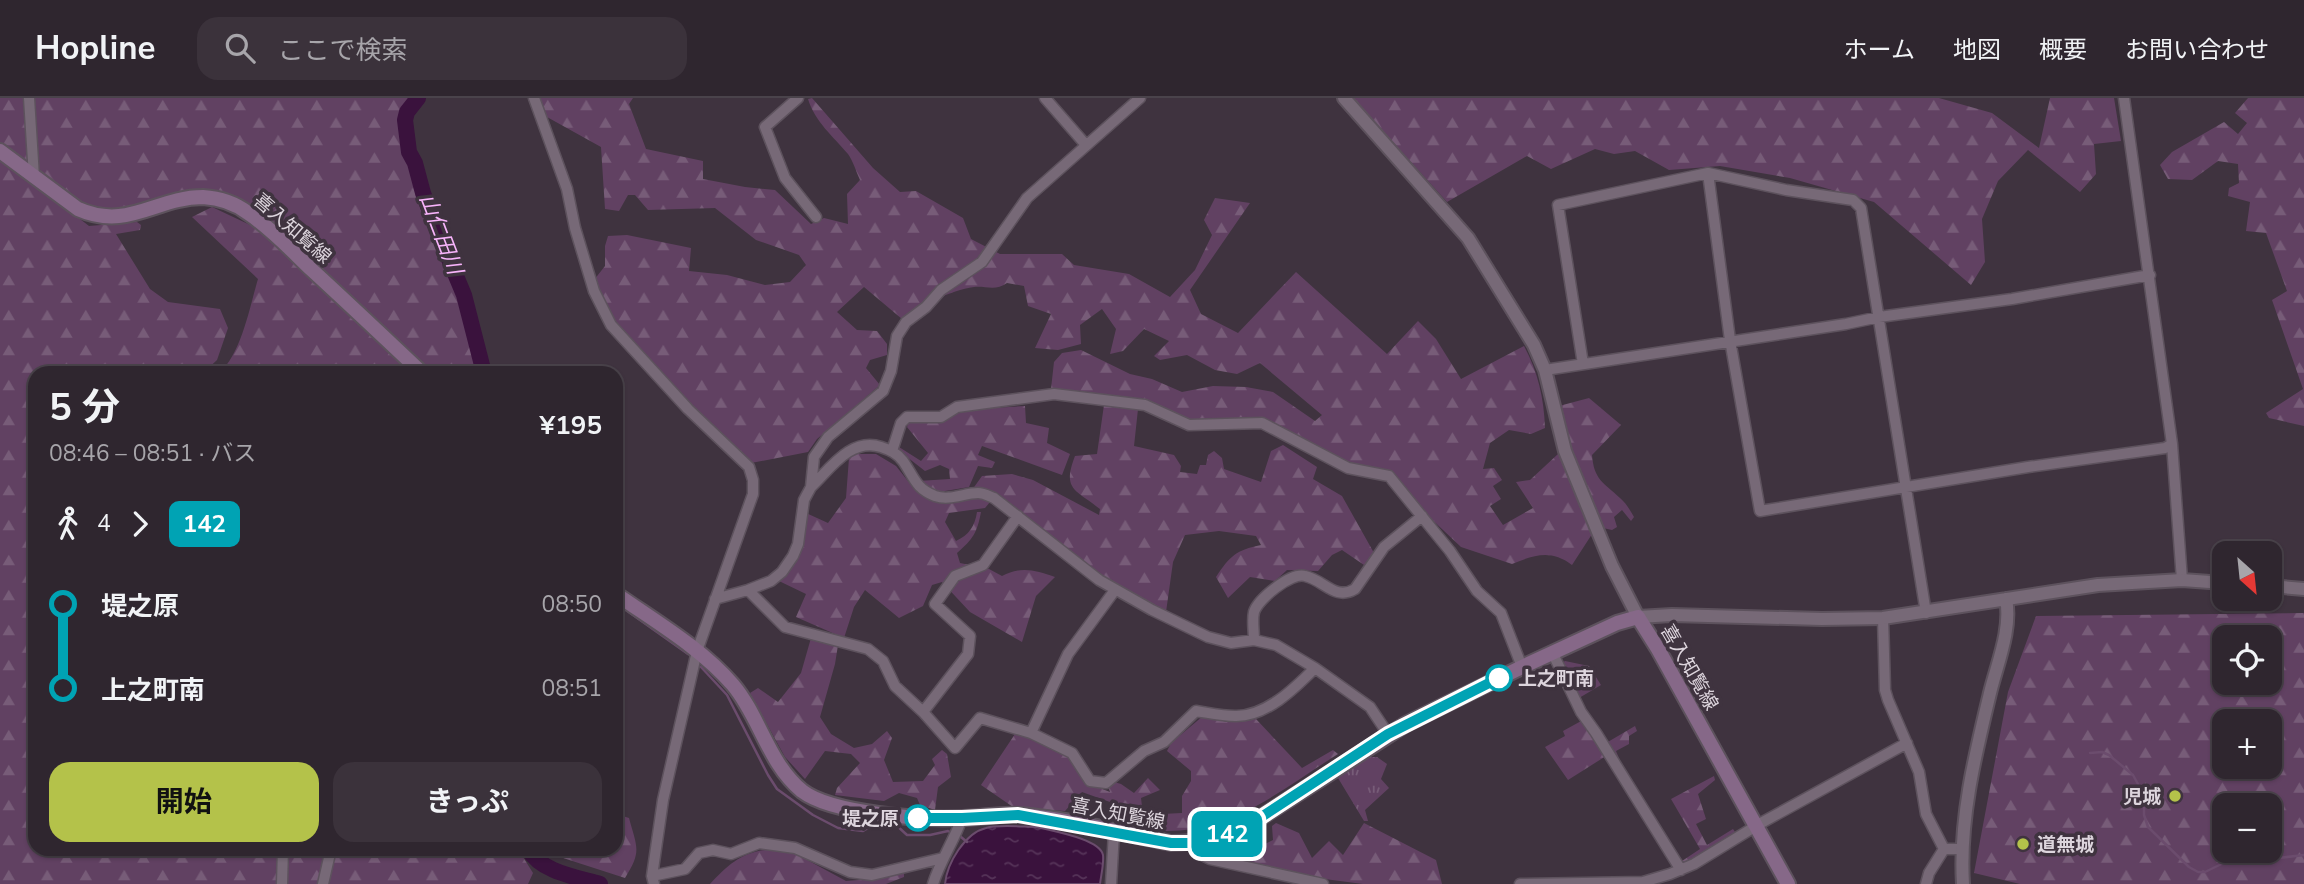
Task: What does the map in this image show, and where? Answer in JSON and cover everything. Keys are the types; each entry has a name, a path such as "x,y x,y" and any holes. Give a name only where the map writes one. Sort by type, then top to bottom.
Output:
{"main road":[{"name":"喜入知覧線","path":"0,151 78,209 93,215 119,217 202,197 235,205 265,225 415,366"},
{"name":"喜入知覧線","path":"623,599 696,651 734,687 773,754 793,782 817,800 835,806 918,818 1018,815 1171,843 1195,843 1249,825 1388,734 1522,667 1618,623 1638,617 1788,884"}],"street":[{"path":"29,98 34,177"},
{"path":"534,98 567,189 575,228 594,291 611,325 688,409 749,467 753,494 696,651 663,800 653,880 685,869 699,853 713,850 732,854 760,844 795,848 850,872 872,875 943,858"},
{"path":"798,98 765,127 785,178 816,217"},
{"path":"1045,98 1086,145"},
{"path":"811,488 814,457 828,437 883,391 891,371 897,335 906,322 926,307 941,290 982,262 1027,198 1140,98"},
{"path":"1344,98 1468,238 1514,312 1545,370 1565,451 1612,566 1638,617 1672,615 1884,618 2098,585 2135,581 2212,582"},
{"path":"2124,98 2172,444 2182,580"},
{"path":"1583,364 1558,205 1709,173 1786,190 1853,200 1861,208 1926,613"},
{"path":"1709,173 1730,340 1760,511 2028,467 2165,448 2172,444"},
{"path":"1545,370 1879,317 2012,299 2150,275"},
{"path":"892,451 901,423 907,417 941,418 957,407 1054,394 1145,405 1189,425 1262,423 1348,468 1389,476 1477,591 1501,613 1522,667"},
{"path":"715,599 771,581 782,572 798,544 804,500 811,488 847,452 859,445 873,444 892,451 902,460 917,486 937,496 951,498 979,493 994,498 1115,590 1208,637 1231,642 1254,640 1276,645 1315,667 1370,707 1388,734"},
{"path":"923,712 968,654 970,636 935,604 954,576 983,565 1018,516"},
{"path":"1254,640 1253,614 1257,606 1279,585 1294,576 1305,576 1341,594 1349,593 1355,589 1384,547 1422,516"},
{"path":"2282,587 2304,589"},
{"path":"748,590 785,627 867,649 883,661 895,686 955,748 980,718 1031,733 1072,753 1090,781 1106,783 1144,751 1164,742 1196,711 1237,716 1259,712 1298,685 1315,667"},
{"path":"1031,733 1068,654 1115,590"},
{"path":"1963,884 1961,849 1977,747 2007,621 2006,599"},
{"path":"1884,618 1885,690 1919,772 1926,814 1944,849"},
{"path":"1553,654 1581,712 1681,870"},
{"path":"1520,884 1643,882 1681,870 1907,743"},
{"path":"933,884 962,818"},
{"path":"1111,884 1114,832"},
{"path":"1195,843 1200,854 1210,859 1323,884"},
{"path":"1944,849 1961,849"},
{"path":"1926,884 1929,873 1944,849"},
{"path":"282,884 283,856"},
{"path":"323,884 329,856"}],"green space":[{"path":"0,98 413,98 401,115 404,154 457,292 476,366 226,366 239,342 258,279 192,217 212,207 265,232 213,193 114,212 87,208 0,145"},
{"path":"540,98 633,98 629,104 646,149 703,161 703,179 775,190 811,224 824,218 848,224 847,194 860,180 848,154 815,115 808,99 812,98 873,168 900,192 916,191 963,218 971,239 1000,254 1062,254 1074,265 1129,274 1170,297 1195,270 1212,235 1204,220 1215,198 1250,203 1190,290 1201,314 1238,333 1296,272 1387,354 1418,321 1436,339 1461,379 1524,346 1539,386 1545,428 1531,434 1509,430 1490,443 1483,469 1494,468 1502,480 1493,486 1501,499 1490,506 1503,525 1533,508 1516,482 1530,480 1558,454 1594,531 1572,565 1550,555 1528,558 1512,564 1461,547 1424,512 1392,474 1349,464 1259,418 1190,421 1097,397 1051,389 1054,362 1062,353 1081,350 1130,374 1152,379 1182,392 1213,386 1246,387 1273,392 1315,421 1322,415 1260,363 1237,374 1215,370 1187,355 1160,360 1154,356 1169,341 1144,329 1123,351 1110,354 1116,329 1102,309 1080,325 1081,344 1058,350 1035,348 1051,314 1028,306 1024,286 1007,283 995,288 974,287 955,291 902,319 864,287 837,312 857,330 877,331 887,344 887,355 870,360 866,368 880,385 817,439 808,452 751,463 683,398 612,319 594,280 605,266 608,236 627,235 691,248 689,271 727,275 765,285 790,282 806,265 799,255 756,240 715,208 648,210 635,195 628,195 619,211 605,209 601,147 547,117"},
{"path":"1353,98 1939,98 1992,113 2039,148 2050,98 2114,98 2121,141 2094,144 2096,174 2080,192 2028,150 1998,181 1982,219 1985,262 1971,285 1874,202 1790,178 1720,166 1669,170 1635,151 1614,154 1595,149 1551,169 1527,156 1447,202"},
{"path":"2248,98 2304,98 2304,426 2269,418 2266,413 2303,389 2272,300 2287,291 2266,233 2246,231 2250,202 2228,196 2229,188 2239,183 2238,164 2218,161 2192,180 2168,179 2160,165 2172,152 2224,122 2238,134 2247,123 2235,113"},
{"path":"0,157 89,226 137,222 141,225 140,230 116,234 150,289 168,302 220,309 228,328 217,360 211,366 28,366 28,856 523,856 533,873 528,884 0,884"},
{"path":"1589,398 1621,425 1592,455 1597,475 1624,502 1634,517 1631,521 1622,510 1614,517 1617,527 1612,530 1603,528 1568,448 1559,406"},
{"path":"1104,405 1138,409 1134,446 1174,455 1181,466 1180,472 1197,474 1200,465 1206,465 1208,455 1214,451 1222,458 1224,469 1261,482 1271,451 1283,445 1317,467 1313,479 1342,496 1374,553 1364,565 1342,550 1332,555 1318,571 1287,570 1275,581 1250,577 1228,598 1216,577 1234,555 1261,545 1256,536 1219,531 1185,535 1173,562 1166,612 1114,585 996,492 972,490 982,476 1012,474 1033,480 1099,515 1100,509 1073,488 1070,476 1075,456 1097,454"},
{"path":"1025,406 1026,423 1049,428 1047,443 1070,454 1062,475 982,446 978,455 995,462 992,468 978,466 969,487 939,492 918,481 950,479 949,469 940,465 925,471 898,450 899,447 921,461 928,453 907,427 909,421 959,410"},
{"path":"855,454 876,454 896,466 915,490 944,504 977,498 990,502 985,508 949,513 945,522 956,541 968,533 975,522 977,512 981,512 974,535 957,553 960,563 989,569 1002,576 1028,570 1055,577 1036,596 1022,642 970,612 942,582 932,585 923,606 899,618 865,590 854,607 844,638 796,617 806,594 779,581 799,555 806,513 828,523 846,498 849,458"},
{"path":"2304,613 2304,884 2020,884 1974,873 2008,692 2036,616"},
{"path":"811,638 838,645 820,717 831,734 854,748 872,744 887,731 892,738 884,760 893,782 923,781 935,765 932,759 942,750 947,754 951,777 938,787 935,810 920,805 917,798 899,793 884,801 835,795 837,788 860,763 851,754 825,751 805,779 785,757 750,693 758,688 778,702 801,673"},
{"path":"1565,661 1589,666 1601,685 1579,698 1562,663"},
{"path":"1203,716 1227,722 1256,719 1302,768 1333,750 1338,754 1286,788 1232,818 1213,825 1183,830 1117,826 1111,818 1110,802 1082,792 1065,811 1013,807 981,785 1015,734 1038,739 1054,751 1068,754 1087,783 1110,792 1108,786 1114,782 1134,793 1148,778 1160,790 1141,798 1143,815 1182,813 1182,796 1191,781 1191,771 1167,751 1171,743"},
{"path":"1583,720 1601,746 1635,726 1637,731 1629,736 1629,744 1616,751 1625,773 1606,756 1568,780 1545,747 1565,736 1563,731"},
{"path":"1369,757 1377,757 1387,764 1381,779 1389,788 1365,810 1368,821 1364,821 1338,778"},
{"path":"1714,776 1715,780 1698,794 1706,819 1696,824 1707,845 1733,829 1735,832 1683,864 1682,861 1700,849 1671,799"},
{"path":"623,816 629,818 636,843 636,855 625,878 560,857 623,856"},
{"path":"1276,823 1299,833 1312,858 1329,841 1343,855 1364,823 1436,860 1442,884 1363,884 1317,878 1206,852 1206,846 1241,837 1246,843 1261,846 1273,840 1272,826"},
{"path":"774,849 798,855 846,881 875,879 904,871 904,877 886,884 710,884 745,855"}],"water":[{"path":"998,826 1037,827 1075,836 1100,849 1103,858 1100,884 945,884 953,858 964,842 978,831"}],"waterway":[{"name":"山仁田川","path":"418,98 407,112 405,120 409,152 464,295 482,366"},
{"path":"623,608 688,654"},
{"path":"701,667 727,695 777,789 813,815 838,828 863,831 878,822 895,824 907,835 930,835 948,831 952,833"},
{"path":"2090,753 2102,752 2109,755 2133,775 2144,795 2144,815 2148,827 2189,867 2198,872 2205,872 2238,856 2270,859 2304,855"},
{"path":"961,837 967,842"},
{"name":"山仁田川","path":"533,856 550,868 600,884"}],"bus line":[{"name":"142","path":"918,818 1018,815 1171,843 1195,843 1249,825 1388,734 1499,678"}],"place":[{"name":"上之町南","path":"1499,678"},
{"name":"児城","path":"2175,796"},
{"name":"堤之原","path":"918,818"},
{"name":"道無城","path":"2023,844"}]}
